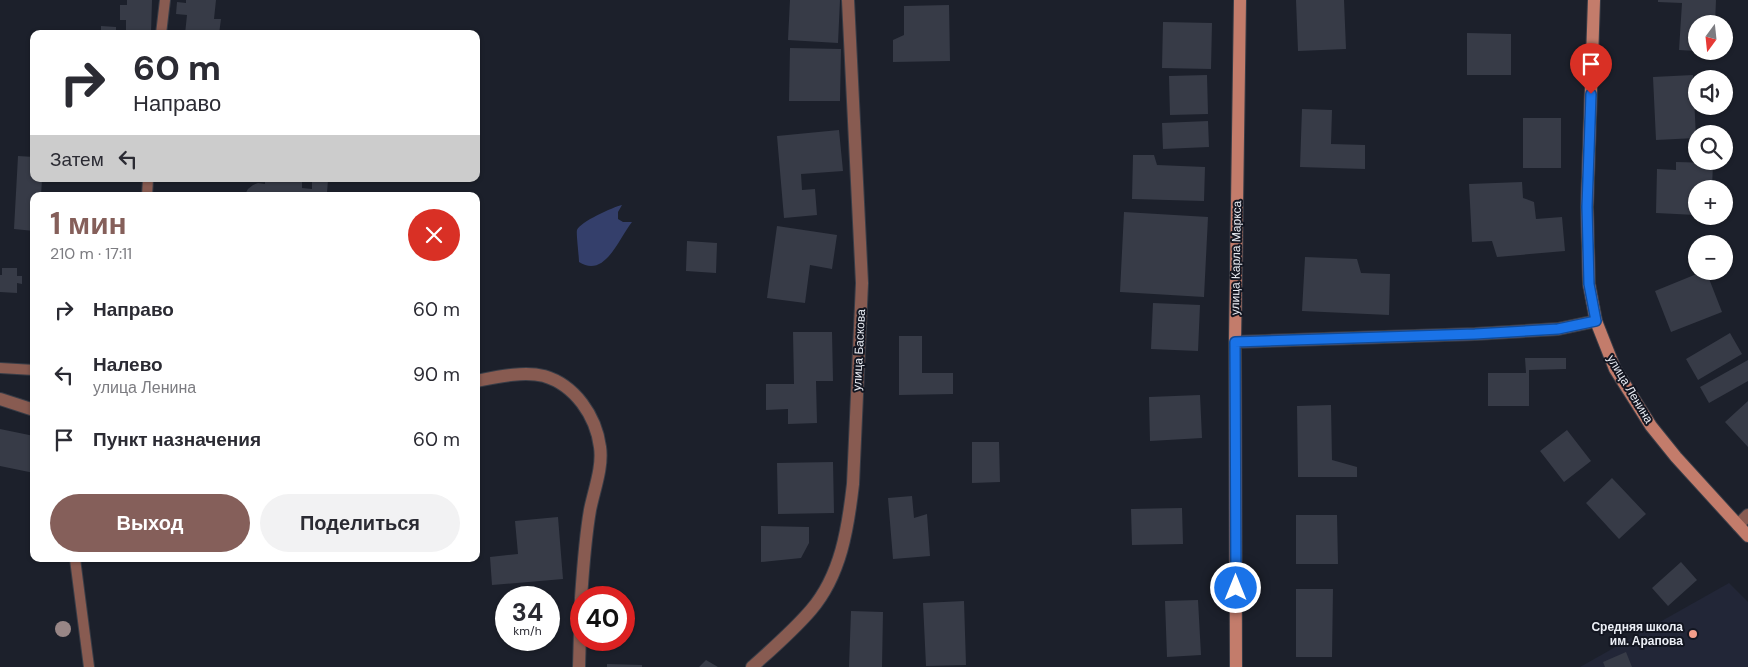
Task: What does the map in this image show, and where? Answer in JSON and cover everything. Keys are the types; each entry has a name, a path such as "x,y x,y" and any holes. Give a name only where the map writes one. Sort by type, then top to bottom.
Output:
{"street":[{"name":"улица Баскова","path":"752,667 811,610 827,586 843,547 850,514 862,283 848,0"},
{"name":"улица Карла Маркса","path":"1236,667 1235,342 1240,0"},
{"name":"улица Ленина","path":"1594,0 1587,207 1589,284 1596,321 1615,370 1651,426 1676,457 1748,536"},
{"path":"1235,342 1475,334 1558,329 1596,321"},
{"path":"480,379 510,374 544,376 566,386 584,404 596,427 600,448 599,470 590,512 582,586"},
{"path":"0,399 30,409"},
{"path":"1738,525 1748,516"},
{"path":"579,651 579,667"}],"lane":[{"path":"161,30 165,0"},
{"path":"0,368 30,370"},
{"path":"75,562 89,667"}],"shaded area":[{"name":"Средняя школа им. Арапова","path":"1729,583 1748,602 1748,667 1580,667"}],"water":[{"path":"622,205 618,212 618,219 623,222 632,222 610,254 604,261 596,265 588,266 579,262 577,230 579,227 597,215"}],"building":[{"path":"127,0 152,0 151,30 126,30 126,20 120,20 120,5 127,5"},
{"path":"186,0 216,0 214,19 221,19 220,30 185,30 187,15 176,14 177,2 186,3"},
{"path":"790,0 840,0 838,43 788,40"},
{"path":"1296,0 1344,0 1346,49 1298,51"},
{"path":"1658,0 1716,0 1715,15 1688,15 1688,51 1679,50 1682,3 1658,2"},
{"path":"949,5 950,61 893,62 893,40 904,35 904,6"},
{"path":"1163,22 1212,23 1211,69 1162,68"},
{"path":"101,26 116,27 116,30 101,30"},
{"path":"1467,33 1511,34 1511,75 1467,75"},
{"path":"790,48 841,49 840,101 789,101"},
{"path":"1207,75 1208,114 1170,115 1169,76"},
{"path":"1688,75 1688,115 1695,115 1695,125 1688,125 1688,138 1656,140 1653,77"},
{"path":"1302,109 1332,110 1331,144 1365,145 1365,169 1300,167"},
{"path":"1523,118 1561,118 1561,168 1523,168"},
{"path":"1208,121 1209,147 1163,149 1162,123"},
{"path":"839,130 843,171 801,174 802,190 815,189 817,215 784,218 777,136"},
{"path":"1133,155 1154,155 1157,165 1205,167 1204,201 1132,199"},
{"path":"18,156 30,157 30,182 42,182 41,192 30,192 30,231 14,229"},
{"path":"1676,162 1688,162 1688,170 1713,170 1712,180 1688,180 1688,215 1656,213 1657,169 1676,170"},
{"path":"265,182 302,182 302,188 312,189 312,182 328,182 327,192 246,192 253,185 258,183 265,184"},
{"path":"1522,182 1523,198 1534,202 1536,219 1562,217 1565,251 1497,257 1492,241 1472,242 1469,184"},
{"path":"1124,212 1208,217 1204,297 1120,292"},
{"path":"777,226 837,235 832,269 810,265 805,303 767,298"},
{"path":"687,241 717,243 716,273 686,271"},
{"path":"1305,257 1357,259 1361,273 1390,274 1389,315 1302,311"},
{"path":"2,268 17,268 17,276 22,276 22,284 17,283 17,293 0,292"},
{"path":"1688,278 1688,280 1710,280 1722,312 1671,332 1655,291"},
{"path":"1153,303 1200,305 1198,351 1151,349"},
{"path":"793,332 832,332 833,381 816,381 817,423 788,424 788,409 766,410 766,384 794,384"},
{"path":"1730,333 1742,354 1698,380 1686,359"},
{"path":"899,336 922,336 922,373 953,373 953,394 899,395"},
{"path":"1525,358 1566,358 1566,369 1529,370 1529,406 1488,406 1488,373 1526,373"},
{"path":"1748,360 1748,381 1709,403 1700,387"},
{"path":"1200,395 1202,438 1150,441 1149,397"},
{"path":"1748,401 1748,447 1725,422"},
{"path":"1331,405 1332,460 1357,467 1357,477 1298,477 1297,406"},
{"path":"0,429 30,435 30,472 0,466"},
{"path":"1567,430 1591,461 1564,482 1540,451"},
{"path":"972,442 999,442 1000,482 972,483"},
{"path":"833,462 834,513 778,514 777,463"},
{"path":"1612,478 1646,514 1619,539 1586,503"},
{"path":"912,496 914,518 927,514 930,556 893,559 888,498"},
{"path":"1182,508 1183,544 1132,545 1131,509"},
{"path":"1296,515 1337,515 1338,564 1296,564"},
{"path":"558,517 563,579 492,585 490,557 518,554 515,521"},
{"path":"761,526 809,527 809,543 801,558 761,562"},
{"path":"1681,562 1697,580 1668,606 1652,588"},
{"path":"1296,589 1333,589 1332,657 1296,657"},
{"path":"1198,600 1201,655 1167,657 1165,601"},
{"path":"964,601 966,665 926,666 923,603"},
{"path":"851,611 883,612 882,667 849,667"},
{"path":"1626,652 1632,667 1605,667 1603,662"},
{"path":"706,660 718,667 699,667"},
{"path":"607,664 642,665 642,667 607,667"}],"place":[{"name":"Средняя школа им. Арапова","path":"1693,634"}],"route":[{"path":"1236,588 1235,342 1475,334 1558,329 1596,321 1589,284 1587,207 1591,94"}]}
